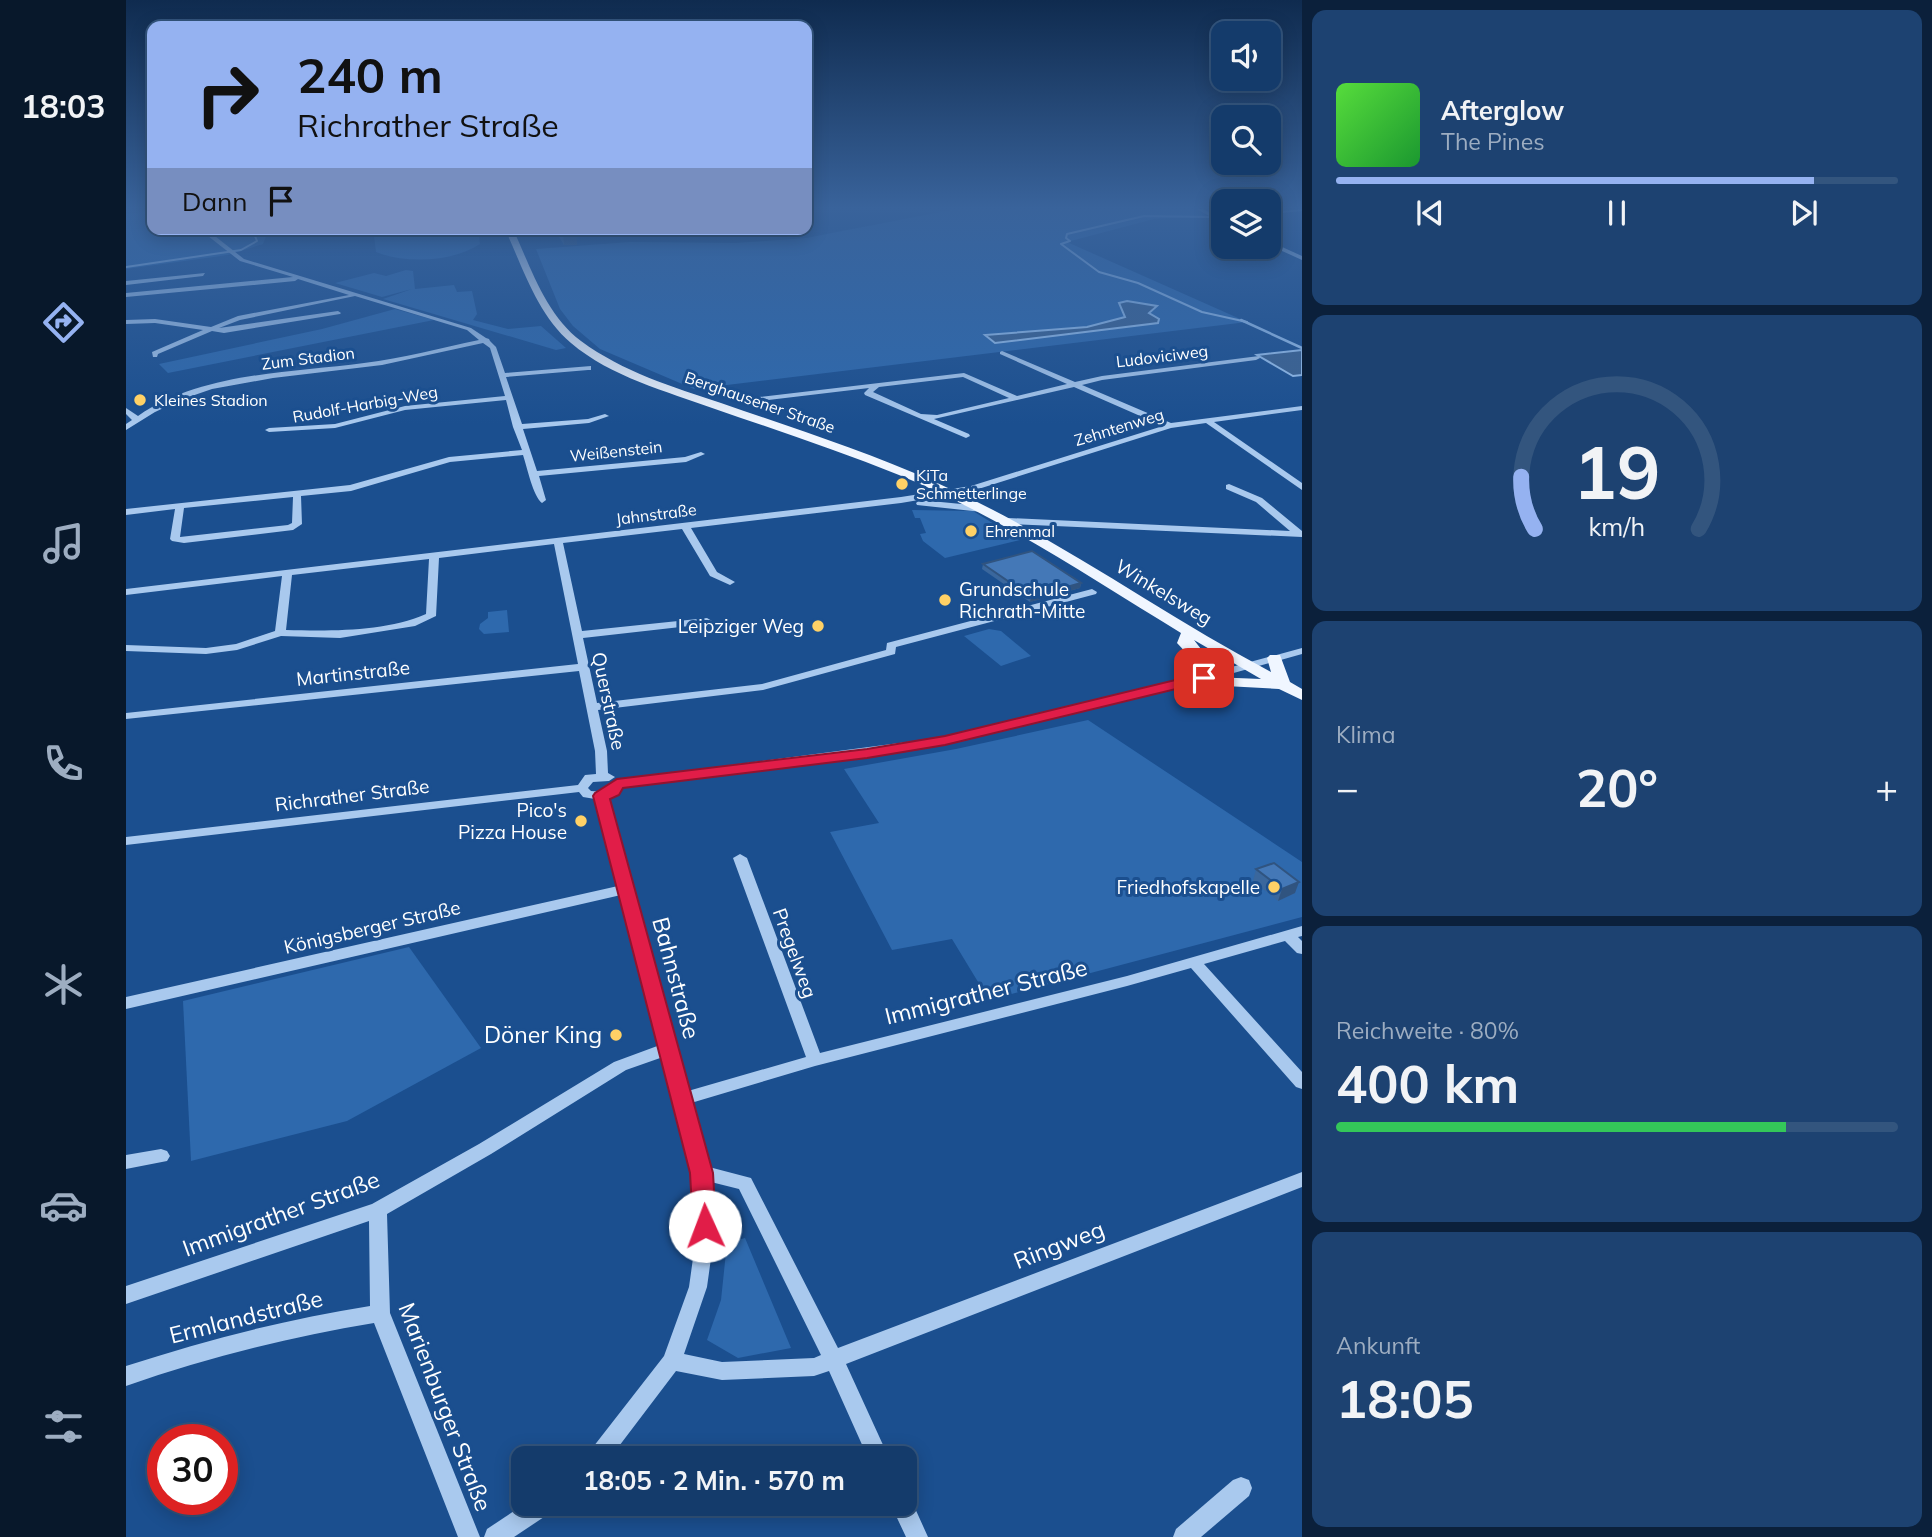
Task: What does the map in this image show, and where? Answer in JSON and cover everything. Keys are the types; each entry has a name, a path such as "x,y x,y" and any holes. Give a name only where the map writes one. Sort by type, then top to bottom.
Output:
{"main road":[{"name":"Berghausener Straße","path":"536,281 561,328 591,352 648,381 870,460 948,492 1007,521"},
{"name":"Winkelsweg","path":"1007,521 1245,665 1302,695"},
{"path":"1189,631 1185,643 1199,658 1199,679 1283,685 1275,658"}],"street":[{"path":"126,283 145,281"},
{"path":"126,295 271,281"},
{"path":"308,281 469,329 487,340 493,347 542,500"},
{"path":"155,356 154,353 238,318 356,295"},
{"path":"126,322 155,321 208,330 240,330 338,313"},
{"name":"Zum Stadion","path":"126,428 178,399 249,380 368,365 487,340"},
{"path":"1002,354 1170,426"},
{"name":"Ludoviciweg","path":"925,417 1073,384 1256,358"},
{"path":"501,375 589,368"},
{"path":"759,399 964,375 1016,398"},
{"path":"876,386 868,393 966,436"},
{"name":"Rudolf-Harbig-Weg","path":"270,430 335,426 405,408 508,398"},
{"name":"Zehntenweg","path":"948,492 971,488 1170,426 1302,408"},
{"path":"126,410 137,420"},
{"name":"Weißenstein","path":"517,427 589,421 605,416"},
{"path":"1206,420 1302,487"},
{"path":"126,512 297,494 381,482 449,460 525,452"},
{"name":"Weißenstein","path":"532,474 686,459 701,454"},
{"path":"1229,487 1259,500 1301,534"},
{"name":"Jahnstraße","path":"126,592 881,503 948,492"},
{"path":"180,507 175,539 198,539 290,528 296,524 297,494"},
{"name":"Jahnstraße","path":"881,503 943,504 982,509"},
{"name":"Berghausener Straße","path":"1007,521 1301,534"},
{"name":"Berghausener Straße","path":"1030,535 1041,527 1061,525"},
{"path":"685,526 713,574 730,582"},
{"name":"Querstraße","path":"558,541 604,764 602,775"},
{"path":"126,648 206,651 237,647 280,633 340,635 415,623 431,617 434,555"},
{"path":"280,633 287,573"},
{"path":"592,707 763,687 891,652 891,645 1092,592"},
{"name":"Querstraße","path":"577,635 707,621"},
{"path":"617,784 867,754 945,741 1302,651"},
{"name":"Martinstraße","path":"126,716 584,667"},
{"path":"602,775 612,778 617,784 614,791 601,796 587,794 582,788 589,778 602,775"},
{"name":"Richrather Straße","path":"126,841 582,788"},
{"name":"Bahnstraße","path":"601,796 702,1173 704,1244 698,1287 672,1362 606,1446"},
{"name":"Pregelweg","path":"740,858 815,1060"},
{"name":"Königsberger Straße","path":"126,1003 626,889"},
{"path":"1294,933 1302,949"},
{"name":"Immigrather Straße","path":"682,1099 815,1060 1127,981 1294,933"},
{"path":"1194,961 1302,1083"},
{"name":"Immigrather Straße","path":"126,1295 378,1209 485,1149 620,1066 667,1049"},
{"path":"126,1162 161,1156"},
{"path":"702,1173 745,1183 834,1360 873,1446"},
{"name":"Ringweg","path":"672,1362 722,1371 814,1367 1302,1179"},
{"name":"Marienburger Straße","path":"378,1209 380,1313 469,1537"},
{"name":"Ermlandstraße","path":"126,1376 200,1350 323,1322 380,1313"},
{"path":"1184,1537 1241,1488"},
{"path":"503,1535 528,1516"},
{"path":"907,1516 916,1537"}],"shaded area":[{"path":"414,281 415,289 454,285 457,292 472,291 477,314 473,320 508,329 541,326 566,348 556,350 383,299 412,289 382,297 335,283"},
{"path":"549,281 1154,281 1247,322 694,389 600,349 573,326 560,309"},
{"path":"1127,301 1157,306 1149,313 1159,319 1158,323 995,343 985,335 1087,327 1125,317 1119,303"},
{"path":"395,309 434,320 168,373 159,364 322,329"},
{"path":"1302,350 1302,375 1293,376 1257,355"},
{"path":"912,510 973,511 1020,540 945,558 923,541 920,534 926,533 920,518 915,518"},
{"path":"507,610 509,632 484,634 479,629 480,624 488,618 488,612"},
{"path":"989,629 1001,631 1031,656 1001,666 964,636"},
{"path":"1088,720 1302,862 1302,917 989,1000 952,939 892,950 830,832 879,823 844,769 956,749"},
{"path":"409,947 481,1048 347,1121 191,1161 183,1001"},
{"path":"745,1238 791,1348 738,1358 707,1340 721,1300 727,1243"}],"building":[{"path":"1032,551 1081,583 1031,597 983,564"},
{"path":"1274,863 1299,882 1282,889 1256,869"}],"waterway":[{"path":"1130,281 1202,312 1244,321"},
{"path":"1244,321 1302,348"}],"place":[{"name":"Kleines Stadion","path":"140,400"},
{"name":"KiTa Schmetterlinge","path":"902,484"},
{"name":"Ehrenmal","path":"971,531"},
{"name":"Grundschule Richrath-Mitte","path":"945,600"},
{"name":"Leipziger Weg","path":"818,626"},
{"name":"Pico's Pizza House","path":"581,821"},
{"name":"Friedhofskapelle","path":"1274,887"},
{"name":"Döner King","path":"616,1035"}],"route":[{"path":"705,1226 702,1173 601,796 610,794 617,784 867,754 945,741 1204,678"}]}
